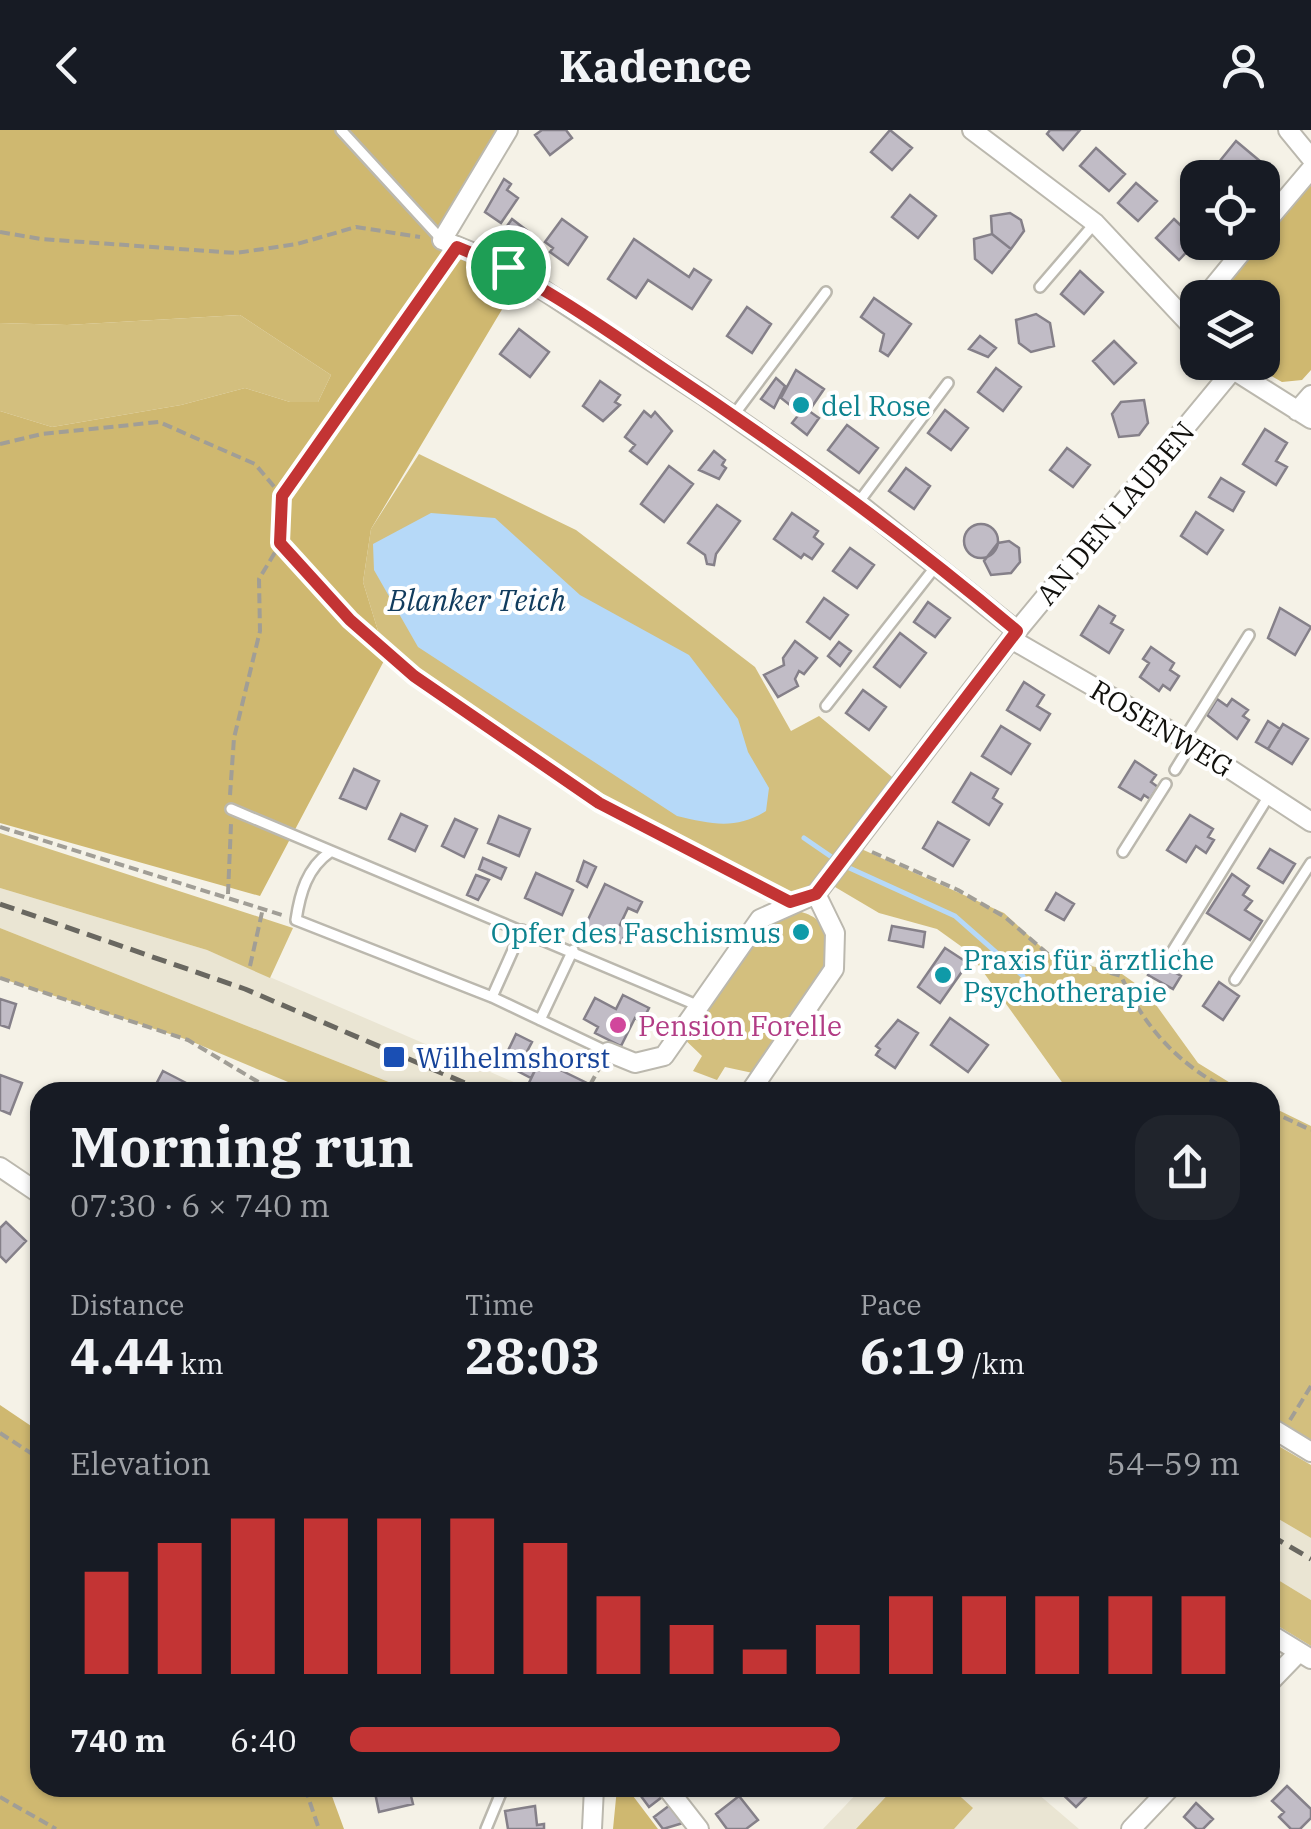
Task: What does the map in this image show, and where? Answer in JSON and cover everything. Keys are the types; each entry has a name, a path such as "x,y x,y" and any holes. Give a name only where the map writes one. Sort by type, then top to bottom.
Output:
{"street":[{"path":"450,243 508,130"},
{"path":"972,130 1095,222 1180,305"},
{"path":"1292,132 1311,158"},
{"path":"1280,206 1311,169"},
{"name":"ROSENWEG","path":"450,243 508,267 734,416 858,502 938,564 1014,635 1311,822"},
{"path":"1219,280 1235,260"},
{"name":"AN DEN LAUBEN","path":"822,888 1014,635 1218,380"},
{"path":"1249,380 1304,415 1311,395"},
{"path":"608,1052 635,1063 664,1056 760,919 822,888 835,933 834,969 757,1082"},
{"path":"0,1167 30,1187"},
{"path":"1280,1433 1311,1452"},
{"path":"1280,1640 1305,1655 1280,1674"},
{"path":"592,1829 594,1797"},
{"path":"674,1797 699,1829"},
{"path":"1131,1829 1161,1797"}],"lane":[{"name":"ROSENWEG","path":"341,130 450,243"},
{"path":"1040,287 1095,222"},
{"path":"734,416 826,292"},
{"path":"858,502 948,383"},
{"path":"826,706 938,564"},
{"path":"1174,770 1249,635"},
{"path":"1124,852 1166,784"},
{"path":"1172,952 1270,794"},
{"path":"232,810 700,1006"},
{"path":"330,852 316,862 300,895 296,920 492,997 608,1052"},
{"path":"1236,980 1311,863"},
{"path":"492,997 522,930"},
{"path":"540,1020 573,950"},
{"path":"486,1829 499,1797"}],"path":[{"path":"0,232 41,239 236,253 297,244 356,227 450,243 282,496 280,543 259,578 260,631 228,779 232,810 228,894"},
{"path":"0,444 42,434 160,422 255,464 282,496"},
{"path":"280,543 350,620 414,676 599,803 790,902"},
{"path":"0,826 228,894 296,920"},
{"path":"854,843 1005,917 1049,955 1121,976 1158,1040 1194,1072 1213,1082"},
{"path":"250,966 263,908"},
{"path":"0,978 188,1040 257,1082"},
{"path":"1280,1116 1311,1130"},
{"path":"1280,1426 1311,1386"},
{"path":"0,1433 30,1452"},
{"path":"308,1797 319,1829"},
{"path":"0,1798 56,1829"}],"shaded area":[{"path":"0,130 510,130 439,248 519,281 371,529 363,582 386,657 260,896 0,823 0,411 52,427 181,405 245,388 290,402 318,402 331,375 240,315 67,325 0,323"},
{"path":"1311,183 1311,370 1302,380 1282,382 1278,380 1280,280 1232,280 1248,260 1280,260 1280,221"},
{"path":"240,315 331,375 318,402 290,402 245,388 181,405 52,427 0,411 0,323 67,325"},
{"path":"419,454 576,530 755,667 791,731 819,716 898,782 848,843 1004,913 1050,955 1122,974 1146,991 1198,1063 1229,1082 1062,1082 969,952 937,929 879,913 835,887 780,901 598,807 386,657 363,582 371,529"},
{"path":"0,833 293,928 270,978 207,950 0,888"},
{"path":"0,888 207,950 514,1082 389,1082 0,928"},
{"path":"787,909 811,916 823,927 834,969 762,1075 725,1067 717,1080 693,1071 702,1056 680,1035 763,924"},
{"path":"0,928 389,1082 288,1082 188,1040 0,978"},
{"path":"1280,1111 1311,1126 1311,1446 1280,1427"},
{"path":"0,1405 30,1425 30,1797 332,1797 344,1829 0,1829"},
{"path":"1280,1447 1311,1465 1311,1538 1280,1520"},
{"path":"1280,1520 1311,1538 1311,1600 1280,1581"},
{"path":"1280,1581 1311,1600 1311,1646 1280,1627"},
{"path":"616,1797 634,1797 658,1829 613,1829"},
{"path":"853,1797 1042,1797 1079,1829 823,1829"},
{"path":"886,1797 961,1797 973,1808 954,1829 856,1829"}],"water":[{"name":"Blanker Teich","path":"431,513 495,518 580,595 689,655 738,719 748,752 769,788 766,811 734,823 677,816 418,647 374,570 373,544"}],"building":[{"path":"542,130 566,130 572,138 550,155 535,135"},
{"path":"890,130 912,148 892,170 871,152"},
{"path":"1050,130 1080,130 1063,150 1047,134"},
{"path":"1236,141 1259,160 1221,160"},
{"path":"1096,148 1125,174 1109,191 1080,166"},
{"path":"504,179 511,184 507,190 518,198 501,223 485,212"},
{"path":"1136,183 1157,201 1138,221 1118,203"},
{"path":"910,195 936,216 918,238 892,217"},
{"path":"1010,213 1021,220 1024,231 1011,249 992,234 991,216"},
{"path":"512,219 529,232 520,245 502,233"},
{"path":"562,219 587,237 568,265 550,252 553,248 545,242"},
{"path":"1174,219 1180,225 1180,259 1179,260 1156,238"},
{"path":"992,234 1011,249 992,273 975,259 974,239"},
{"path":"634,239 689,277 694,269 711,280 692,309 648,280 636,298 608,279"},
{"path":"1080,271 1103,292 1084,314 1061,294"},
{"path":"874,298 911,324 888,356 880,351 884,334 861,317"},
{"path":"747,307 771,324 752,353 727,336"},
{"path":"1036,314 1050,323 1054,346 1031,352 1019,343 1016,320"},
{"path":"519,329 549,352 530,377 500,354"},
{"path":"980,336 996,348 988,357 969,349"},
{"path":"1114,341 1136,363 1114,384 1093,361"},
{"path":"996,368 1021,387 1003,411 978,392"},
{"name":"del Rose","path":"796,370 824,389 809,411 819,418 807,435 792,423 800,413 781,398"},
{"path":"776,378 785,386 774,408 761,399"},
{"path":"600,381 620,395 615,402 620,405 603,421 583,406"},
{"path":"1144,400 1148,423 1139,435 1119,437 1112,414 1121,402"},
{"path":"945,410 968,428 951,450 928,433"},
{"path":"644,411 651,417 655,412 672,431 647,464 630,451 635,445 625,437"},
{"path":"847,425 878,448 859,473 828,450"},
{"path":"1265,429 1287,443 1276,461 1287,467 1276,485 1243,464"},
{"path":"1067,448 1090,465 1073,487 1050,470"},
{"path":"714,451 725,460 722,465 726,468 719,479 699,470"},
{"path":"669,466 693,484 664,522 641,504"},
{"path":"906,468 930,486 914,509 889,491"},
{"path":"1221,478 1244,492 1233,511 1209,497"},
{"path":"717,505 740,521 716,554 714,565 707,564 705,555 688,543"},
{"path":"1196,512 1223,530 1207,554 1181,536"},
{"path":"792,513 818,531 814,537 823,544 812,559 804,554 801,558 774,539"},
{"path":"981,524 993,529 998,541 993,553 981,558 969,553 964,541 969,529"},
{"path":"1009,541 1019,548 1020,562 1011,573 991,575 984,561 998,543"},
{"path":"850,548 874,565 857,588 833,571"},
{"path":"824,598 848,615 830,639 807,622"},
{"path":"928,602 950,618 935,637 914,622"},
{"path":"1099,606 1115,616 1111,623 1123,630 1109,653 1081,635"},
{"path":"1280,608 1311,627 1295,655 1268,638"},
{"path":"900,633 926,653 900,687 874,667"},
{"path":"795,641 817,658 804,674 799,671 795,679 798,686 778,697 764,675 784,665 783,658"},
{"path":"839,642 851,651 840,666 828,656"},
{"path":"1151,647 1174,663 1170,670 1179,676 1170,690 1163,685 1159,691 1140,677 1149,663 1143,659"},
{"path":"1024,682 1044,695 1037,706 1050,714 1040,730 1007,710"},
{"path":"863,690 886,707 869,730 846,713"},
{"path":"1217,699 1227,706 1232,699 1248,710 1243,716 1249,720 1237,739 1207,715"},
{"path":"1268,721 1280,729 1268,749 1256,742"},
{"path":"1283,724 1308,739 1292,764 1268,749"},
{"path":"1001,726 1030,744 1011,774 982,756"},
{"path":"1135,761 1156,775 1151,782 1158,787 1150,799 1144,795 1141,800 1119,787"},
{"path":"354,769 379,781 366,809 340,798"},
{"path":"971,773 998,789 993,798 1002,804 989,825 953,802"},
{"path":"401,814 427,826 415,851 389,839"},
{"path":"1190,815 1213,829 1208,837 1214,840 1206,853 1196,846 1186,862 1167,850"},
{"path":"499,816 530,829 519,856 488,843"},
{"path":"455,819 477,829 464,857 442,846"},
{"path":"938,822 969,840 953,866 923,848"},
{"path":"1270,849 1295,864 1283,883 1258,868"},
{"path":"483,858 506,868 501,879 479,869"},
{"path":"584,861 596,867 587,887 577,881"},
{"path":"536,873 573,890 562,915 525,898"},
{"path":"1232,874 1249,886 1243,895 1252,901 1245,910 1262,921 1250,940 1207,913"},
{"path":"476,875 489,880 478,900 467,895"},
{"path":"605,884 642,902 637,912 628,908 620,925 628,929 621,943 585,926"},
{"path":"1056,893 1074,904 1064,920 1046,910"},
{"path":"892,926 925,932 923,947 889,940"},
{"name":"Praxis für ärztliche Psychotherapie","path":"945,948 968,963 940,1003 918,987"},
{"path":"1156,961 1181,976 1173,989 1148,975"},
{"path":"1219,982 1239,996 1223,1020 1203,1006"},
{"path":"623,995 649,1008 642,1022 635,1018 621,1046 595,1033 598,1027 584,1019 595,998 616,1009"},
{"path":"0,999 16,1004 9,1028 0,1025"},
{"path":"950,1018 988,1045 968,1072 931,1045"},
{"path":"898,1020 918,1033 895,1068 876,1055 880,1049 876,1046"},
{"path":"516,1034 532,1042 521,1063 535,1070 531,1078 502,1063"},
{"path":"540,1060 585,1082 529,1082"},
{"path":"163,1071 184,1082 157,1082"},
{"path":"0,1075 22,1083 10,1114 0,1110"},
{"path":"6,1222 26,1241 6,1262 0,1256 0,1228"},
{"path":"1287,1786 1311,1809 1311,1818 1300,1829 1291,1829 1279,1817 1284,1812 1272,1801"},
{"path":"376,1797 411,1797 413,1804 379,1812"},
{"path":"642,1797 662,1797 649,1807"},
{"path":"740,1797 758,1820 746,1829 727,1829 716,1814"},
{"path":"1065,1797 1086,1797 1076,1807"},
{"path":"1196,1803 1213,1819 1203,1829 1197,1829 1184,1817"},
{"path":"670,1805 683,1823 663,1829 654,1817"},
{"path":"535,1806 537,1825 544,1824 544,1829 508,1829 505,1811"}],"waterway":[{"path":"804,838 836,860"},
{"path":"845,866 955,916 1023,976"}],"railway":[{"path":"0,904 245,989 463,1082"},
{"path":"1280,1541 1311,1559"}],"place":[{"name":"del Rose","path":"801,405"},
{"name":"Opfer des Faschismus","path":"801,932"},
{"name":"Praxis für ärztliche Psychotherapie","path":"943,975"},
{"name":"Pension Forelle","path":"618,1025"},
{"name":"Wilhelmshorst","path":"394,1057"}],"route":[{"path":"457,247 508,267 858,502 1017,631 816,894 790,902 599,803 414,676 350,620 280,543 282,496 457,247"}]}
